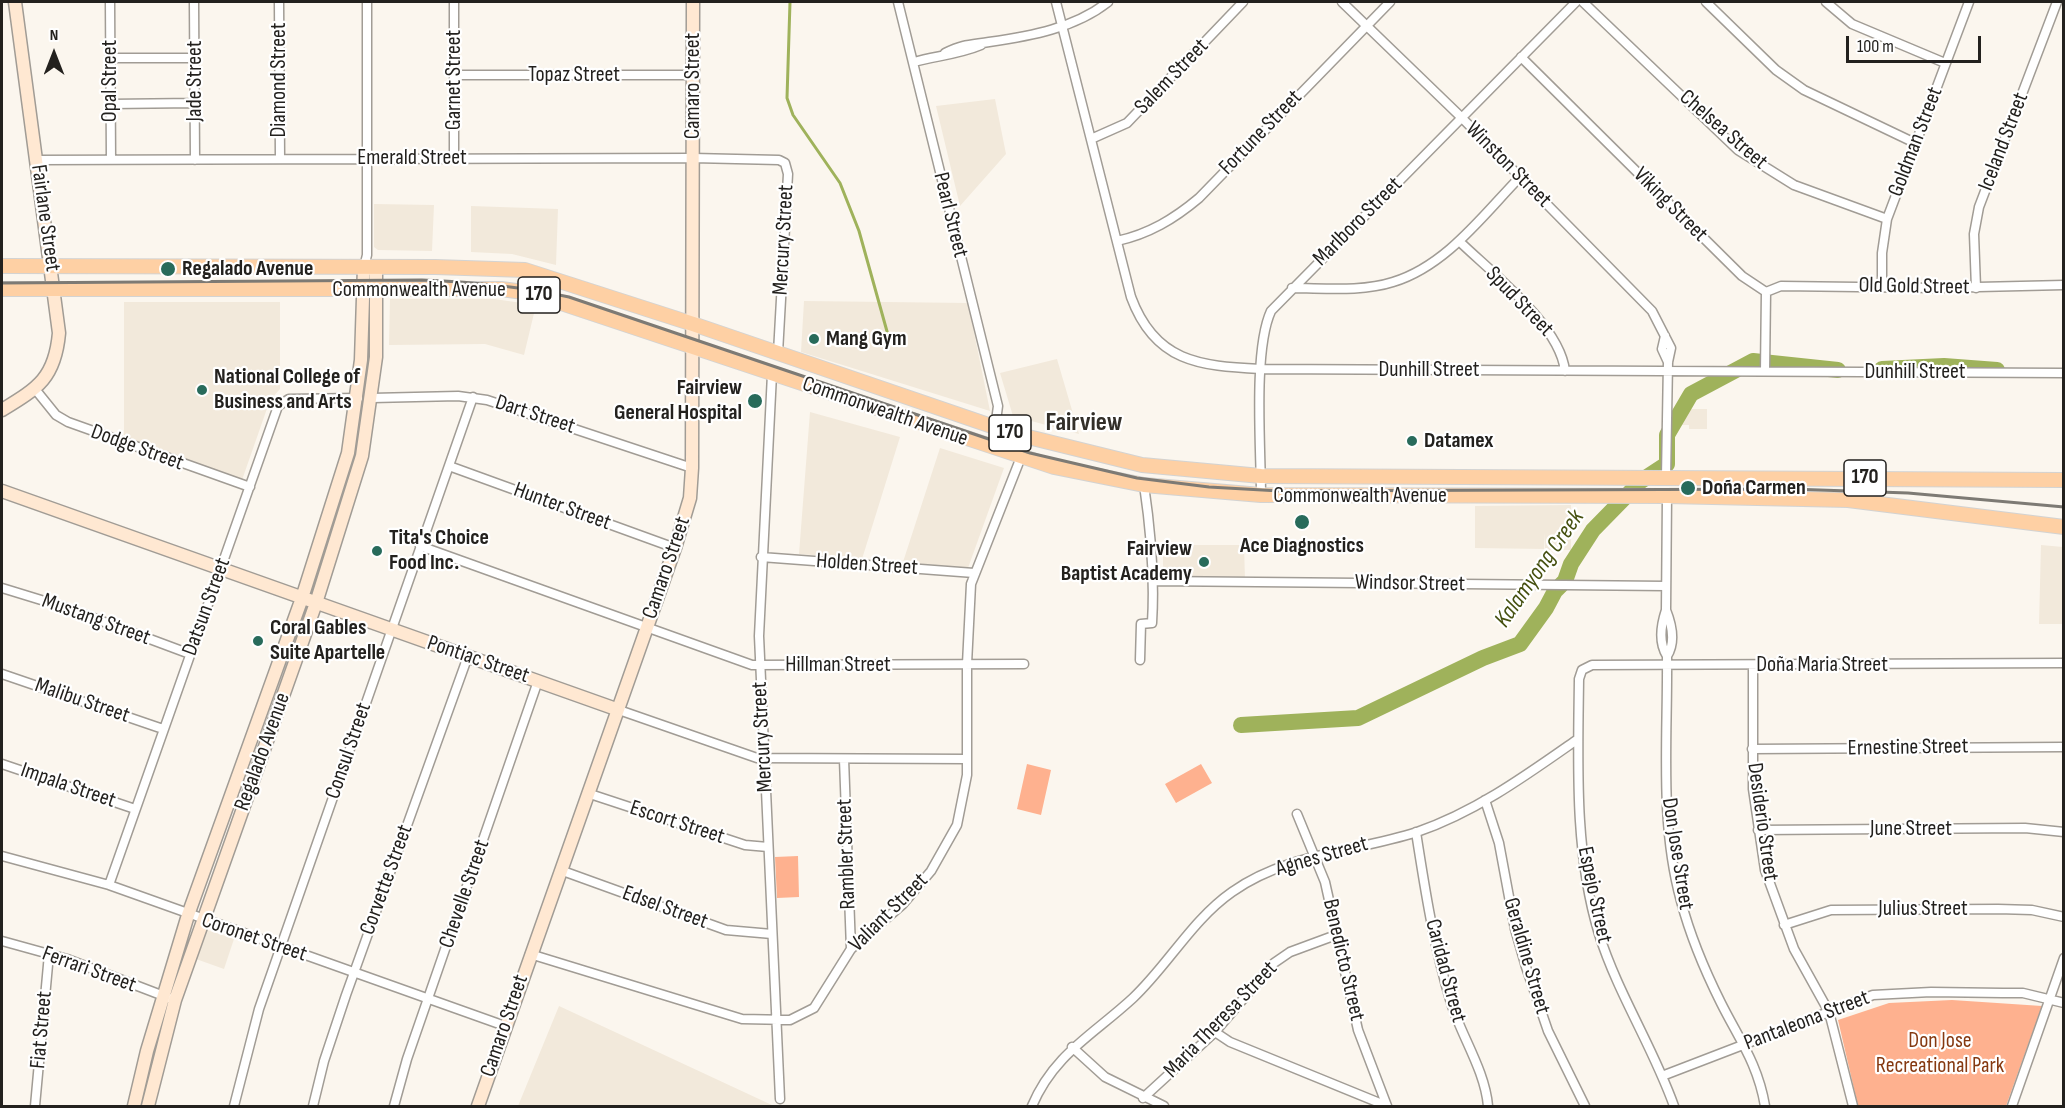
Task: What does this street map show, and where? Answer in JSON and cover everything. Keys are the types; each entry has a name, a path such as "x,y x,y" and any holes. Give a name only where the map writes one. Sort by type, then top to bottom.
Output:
{"main road":[{"name":"Commonwealth Avenue","path":"2,266 369,263 525,270 693,324 995,428 1142,465 1261,476 2064,480"},
{"path":"505,289 514,279 508,269"},
{"path":"520,291 516,278 525,270"},
{"name":"Commonwealth Avenue","path":"2,289 370,288 520,291 556,299 1021,457 1144,485 1262,495 1666,496 1856,501 2064,527"}],"street":[{"name":"Fairlane Street","path":"2,410 35,389 52,369 58,346 55,289 15,2"},
{"name":"Opal Street","path":"110,2 111,160"},
{"name":"Jade Street","path":"194,2 195,160"},
{"name":"Diamond Street","path":"279,2 280,159"},
{"name":"Regalado Avenue","path":"148,1107 175,1000 316,603 359,467 372,398 367,159 367,2"},
{"name":"Garnet Street","path":"454,2 454,158"},
{"name":"Camaro Street","path":"478,1107 616,709 675,548 690,498 693,347 693,2"},
{"name":"Pearl Street","path":"898,2 998,406 995,428"},
{"name":"Dunhill Street","path":"1056,2 1138,316 1172,354 1207,366 1261,369 2064,373"},
{"path":"914,62 945,54 966,52 987,42 1062,26 1092,14 1108,2"},
{"name":"Salem Street","path":"1091,139 1127,123 1244,2"},
{"name":"Winston Street","path":"1342,2 1461,117 1652,311 1665,336 1662,349 1668,362 1666,477"},
{"name":"Fortune Street","path":"1117,242 1155,228 1177,216 1192,204 1390,2"},
{"name":"Marlboro Street","path":"1262,495 1261,369 1266,321 1271,311 1576,2"},
{"name":"Chelsea Street","path":"1583,2 1738,150 1794,185 1887,219"},
{"path":"1706,2 1776,70 1804,90 1915,143"},
{"path":"1826,2 1852,24 1945,63"},
{"name":"Goldman Street","path":"1882,286 1882,253 1887,219 1969,2"},
{"name":"Iceland Street","path":"1976,288 1974,234 1979,207 2057,2"},
{"name":"Viking Street","path":"1521,57 1742,276 1766,292"},
{"path":"110,58 195,58"},
{"name":"Topaz Street","path":"454,75 693,75"},
{"path":"110,104 195,103"},
{"name":"Emerald Street","path":"38,160 770,158 785,163"},
{"name":"Mercury Street","path":"778,353 788,174 785,163"},
{"path":"1292,288 1362,287 1394,282 1436,260 1459,241 1520,177"},
{"name":"Spud Street","path":"1459,241 1550,331 1564,356 1565,371"},
{"name":"Old Gold Street","path":"1766,292 1781,286 1976,288 2064,285"},
{"name":"Regalado Avenue","path":"134,1107 162,996 188,915 302,598 348,453 370,288"},
{"path":"1765,371 1766,292"},
{"name":"Mercury Street","path":"772,374 761,557 759,665 780,1099"},
{"name":"Dodge Street","path":"35,389 56,415 68,422 250,488"},
{"name":"Dart Street","path":"372,398 473,397 513,406 692,468"},
{"name":"Consul Street","path":"234,1107 248,1045 473,397"},
{"name":"Datsun Street","path":"109,885 278,406 282,401 357,398"},
{"name":"Valiant Street","path":"530,954 725,1016 777,1021 804,1015 814,1008 851,949 903,904 940,859 957,825 962,807 967,759 968,609 974,573 1021,457"},
{"name":"Hunter Street","path":"449,466 675,548"},
{"path":"1140,660 1142,624 1152,623 1155,581 1154,550 1144,485"},
{"name":"Pontiac Street","path":"2,491 749,756 765,759 967,759"},
{"name":"Don Jose Street","path":"1666,496 1666,610 1672,624 1672,648 1667,661 1666,785 1670,838 1681,901 1711,980 1746,1044 1765,1107"},
{"name":"Hillman Street","path":"420,546 738,661 759,665 1024,664"},
{"name":"Holden Street","path":"761,557 974,573"},
{"name":"Windsor Street","path":"1155,581 1666,586"},
{"name":"Mustang Street","path":"2,588 64,607 190,654"},
{"name":"Corvette Street","path":"313,1107 324,1061 354,973 468,656"},
{"name":"Doña Maria Street","path":"1582,670 1592,665 1667,661 1753,666 2064,663"},
{"name":"Desiderio Street","path":"1753,666 1752,749 1758,830 1765,870 1784,925 1801,963 1829,1012 1853,1107"},
{"name":"Espejo Street","path":"1582,670 1579,679 1578,739 1581,840 1587,883 1599,934 1620,987 1674,1107"},
{"name":"Malibu Street","path":"2,674 163,729"},
{"name":"Chevelle Street","path":"394,1107 407,1059 538,681"},
{"name":"Agnes Street","path":"1032,1107 1045,1081 1072,1047 1134,997 1214,906 1233,891 1283,865 1416,832 1462,814 1578,739"},
{"name":"Ernestine Street","path":"1752,749 2064,747"},
{"name":"Rambler Street","path":"844,759 851,949"},
{"name":"Impala Street","path":"2,764 135,809"},
{"name":"Escort Street","path":"587,793 745,845 768,847"},
{"name":"Geraldine Street","path":"1485,800 1499,843 1513,919 1526,967 1548,1031 1585,1107"},
{"name":"Benedicto Street","path":"1297,814 1326,882 1358,1030 1387,1106"},
{"name":"June Street","path":"1758,830 2025,828 2064,832"},
{"name":"Caridad Street","path":"1416,832 1432,932 1451,1004 1484,1085 1488,1107"},
{"name":"Coronet Street","path":"2,856 109,885 505,1026"},
{"name":"Edsel Street","path":"560,870 726,930 772,933"},
{"name":"Julius Street","path":"1784,925 1831,910 2010,909 2047,912 2064,917"},
{"name":"Maria Theresa Street","path":"1143,1098 1215,1032 1274,963 1290,952 1336,935"},
{"name":"Ferrari Street","path":"2,941 49,954 175,1000"},
{"name":"Fiat Street","path":"35,1107 49,954"},
{"path":"2012,1107 2064,958"},
{"name":"Pantaleona Street","path":"1662,1076 1873,995 2003,993 2049,998 2064,1003"},
{"path":"1215,1032 1230,1042 1387,1106"},
{"path":"1072,1047 1105,1077 1164,1107"}],"shaded area":[{"path":"995,99 1006,154 960,206 936,106"},
{"path":"374,204 434,205 432,251 378,250 374,247"},
{"path":"471,206 558,209 556,265 512,254 471,252"},
{"path":"390,299 494,299 536,305 524,355 485,344 389,345"},
{"path":"804,301 968,303 990,411 801,352"},
{"name":"National College of Business and Arts","path":"124,302 280,302 280,389 270,400 242,480 124,437"},
{"path":"1057,359 1079,434 1013,416 1000,373"},
{"path":"1677,409 1707,409 1707,429 1689,429 1689,425 1677,425"},
{"path":"810,412 900,437 862,559 799,554"},
{"path":"940,448 1004,468 968,568 903,562"},
{"path":"1571,505 1571,550 1545,550 1544,533 1544,549 1475,548 1475,506"},
{"name":"Fairview Baptist Academy","path":"1163,545 1244,545 1245,580 1163,579"},
{"path":"2041,545 2063,547 2063,624 2039,624"},
{"path":"207,930 234,939 224,969 196,959"},
{"path":"559,1006 774,1106 518,1106"}],"green space":[{"path":"1027,764 1051,770 1041,815 1017,809"},
{"path":"1201,764 1212,783 1176,803 1165,784"},
{"path":"798,856 799,897 777,898 775,857"},
{"name":"Don Jose Recreational Park","path":"1952,1000 2042,1006 2006,1106 1858,1106 1838,1020 1889,1003"}],"waterway":[{"path":"790,2 787,98 793,115 840,183 859,231 888,335"},
{"name":"Kalamyong Creek","path":"1241,725 1358,718 1483,658 1520,644 1546,608 1555,591 1565,581 1571,564 1593,530 1641,481 1667,464 1667,435 1691,394 1753,361 1838,370"},
{"name":"Kalamyong Creek","path":"1882,369 1944,366 1997,370"}],"railway":[{"path":"2,283 422,280 478,283 532,290 569,297 1030,453 1137,478 1209,487 1280,491 1790,489 1908,493 2064,507"}],"place":[{"name":"Regalado Avenue","path":"168,269"},
{"name":"Mang Gym","path":"814,339"},
{"name":"National College of Business and Arts","path":"202,390"},
{"name":"Fairview General Hospital","path":"755,401"},
{"name":"Datamex","path":"1412,441"},
{"name":"Doña Carmen","path":"1688,488"},
{"name":"Ace Diagnostics","path":"1302,522"},
{"name":"Tita's Choice Food Inc.","path":"377,551"},
{"name":"Fairview Baptist Academy","path":"1204,562"},
{"name":"Coral Gables Suite Apartelle","path":"258,641"}],"district":[{"name":"Fairview","path":"1084,423"}]}
